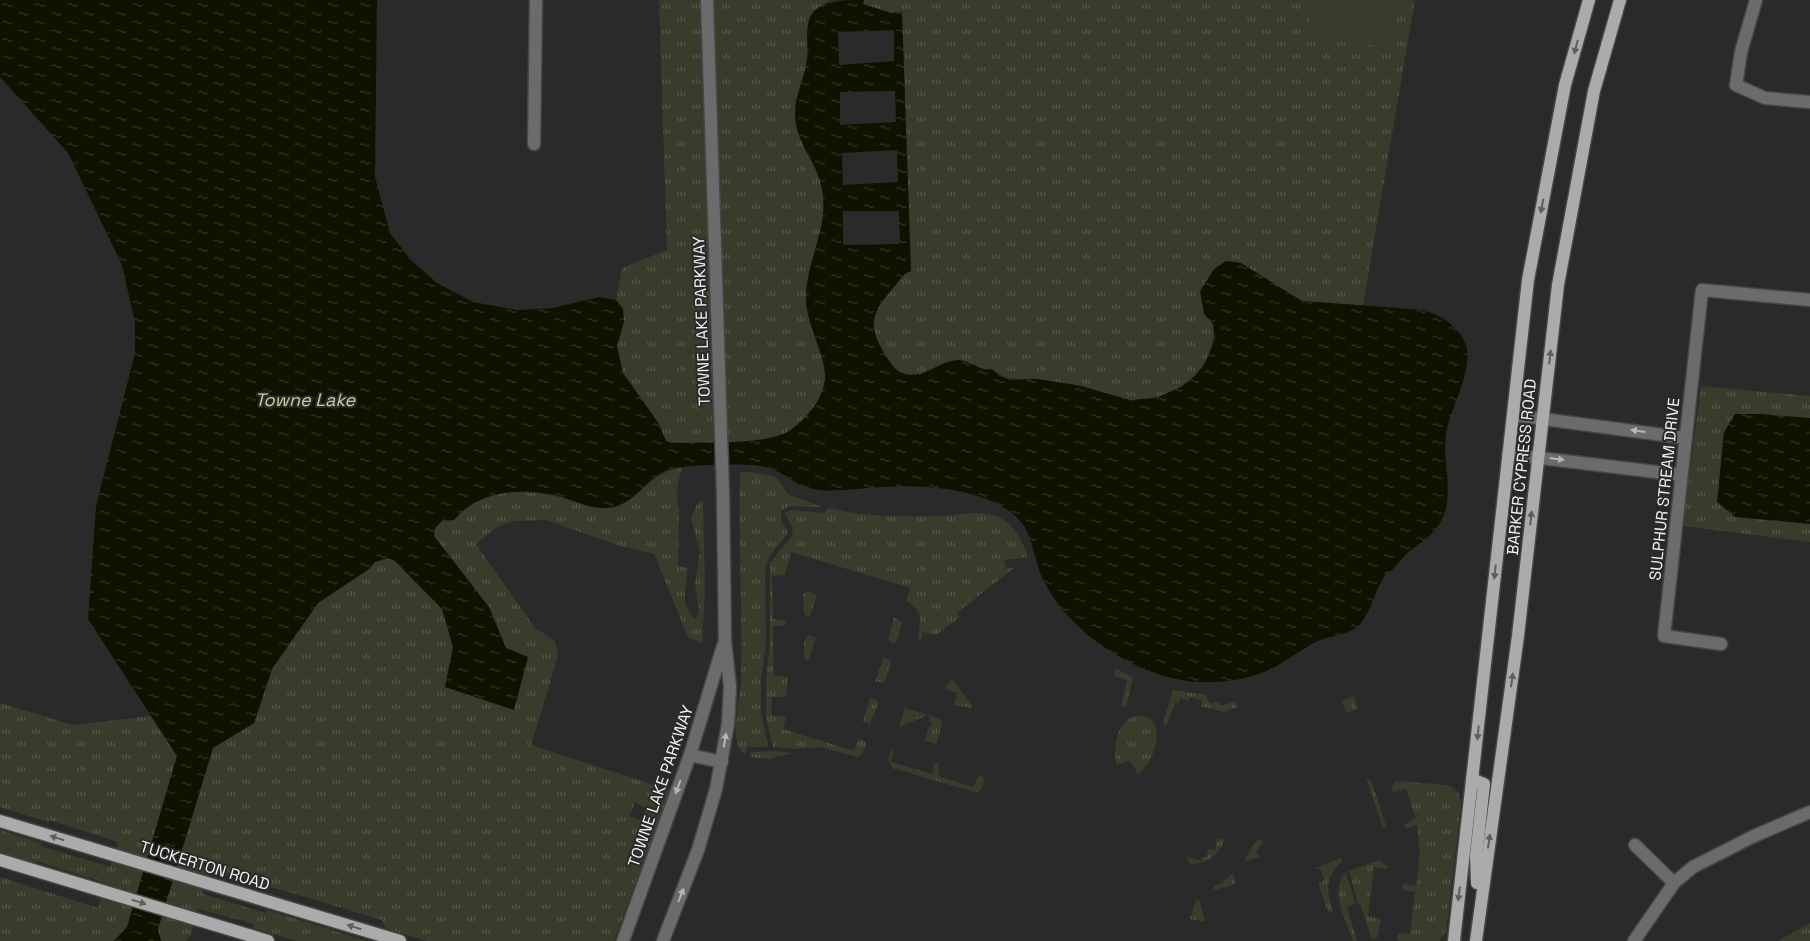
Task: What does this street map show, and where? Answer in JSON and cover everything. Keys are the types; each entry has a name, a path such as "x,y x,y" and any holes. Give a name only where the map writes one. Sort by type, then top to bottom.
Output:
{"main road":[{"name":"BARKER CYPRESS ROAD","path":"1454,941 1528,280 1565,85 1588,0"},
{"name":"BARKER CYPRESS ROAD","path":"1476,941 1518,636 1560,275 1594,91 1620,0"},
{"path":"1472,779 1484,784 1476,856 1480,911"},
{"name":"TUCKERTON ROAD","path":"0,821 400,941"},
{"path":"0,860 268,941"}],"street":[{"path":"534,144 536,0"},
{"name":"TOWNE LAKE PARKWAY","path":"663,941 709,816 722,762 730,687 725,641 723,494 707,0"},
{"path":"1756,0 1741,52 1736,85 1765,98 1810,102"},
{"name":"SULPHUR STREAM DRIVE","path":"1721,644 1664,636 1702,290 1810,300"},
{"path":"1513,415 1686,438"},
{"path":"1508,454 1681,475"},
{"name":"TOWNE LAKE PARKWAY","path":"623,941 690,755 725,641"},
{"path":"690,755 722,762"},
{"path":"1634,941 1674,883 1693,867 1728,848 1810,812"},
{"path":"1635,845 1674,883"}],"green space":[{"path":"659,0 829,0 813,12 807,61 795,105 798,130 818,175 823,195 822,221 809,273 806,299 807,310 823,361 825,380 818,401 803,419 792,429 769,438 717,443 672,443 666,441 659,424 623,373 617,346 624,322 616,300 622,268 667,250"},
{"path":"864,0 1415,0 1363,305 1302,301 1283,291 1213,324 1213,341 1201,369 1177,389 1148,399 1126,399 1086,387 1038,379 1008,378 992,369 985,369 973,364 913,375 899,372 883,351 875,332 874,324 875,316 882,302 902,277 911,271 902,13 891,13 862,4"},
{"path":"1313,0 1398,0 1390,48 1317,37 1308,28"},
{"path":"1701,386 1810,396 1810,542 1683,526"},
{"path":"682,468 677,494 679,509 678,566 688,568 685,602 687,608 696,619 699,610 695,583 700,552 691,518 698,502 703,500 705,592 702,643 688,637 654,554 617,545 546,520 514,521 495,528 476,544 535,628 555,641 558,656 531,745 670,790 614,941 426,941 385,928 382,920 211,869 203,894 266,913 267,910 367,941 297,941 253,928 254,924 199,909 191,935 186,941 161,941 158,929 213,748 254,723 272,669 318,603 369,569 375,562 388,558 395,561 442,609 453,647 445,687 506,648 489,607 435,541 434,532 438,524 445,520 454,520 481,499 513,492 548,495 600,508 611,508 630,500 661,474","holes":["635,802 646,808 641,820 630,816"]},
{"path":"740,472 751,472 776,477 788,494 822,507 789,506 781,511 781,520 788,533 770,555 765,567 766,643 761,678 761,712 768,745 765,747 747,747 746,755 740,750 736,733 741,683"},
{"path":"829,508 870,515 946,516 974,513 989,514 1002,519 1012,527 1023,545 1027,557 1004,560 1006,569 1015,567 957,613 960,617 936,635 923,632 920,643 920,616 918,611 906,601 910,588 791,552 785,575 772,576 773,619 786,621 784,626 773,626 774,675 788,678 786,697 772,697 771,715 786,717 783,729 854,751 858,739 864,740 866,744 863,753 858,757 819,747 795,749 773,747 766,717 766,679 770,644 770,563 792,536 793,530 785,513 791,510 824,513"},
{"path":"809,591 817,595 808,617 804,613 803,594"},
{"path":"894,617 902,622 897,641 894,643 888,640"},
{"path":"809,635 816,638 808,662 804,658 804,642"},
{"path":"884,657 891,663 884,683 875,681"},
{"path":"1116,669 1133,677 1126,707 1121,706 1127,680 1114,676"},
{"path":"952,678 972,708 954,705 957,693 945,689"},
{"path":"1173,690 1206,695 1210,704 1218,701 1221,706 1235,701 1237,707 1224,712 1201,706 1202,700 1190,697 1189,701 1180,698 1179,703 1175,702 1167,725 1163,724"},
{"path":"1354,696 1357,709 1346,713 1342,700"},
{"path":"870,698 875,699 878,703 870,724 863,721"},
{"path":"0,703 73,725 151,716 177,756 127,927 114,941 0,941 0,877 98,908 106,883 36,861 35,863 0,853 0,830 41,843 41,846 110,867 118,842 0,807"},
{"path":"905,708 928,715 899,727"},
{"path":"928,715 943,721 936,744 925,741 928,728 932,726"},
{"path":"1135,716 1146,717 1153,722 1157,740 1150,760 1137,775 1136,769 1129,761 1117,765 1115,752 1120,730 1129,719"},
{"path":"892,749 894,750 891,762 932,774 935,763 939,763 938,776 973,787 979,775 984,778 982,789 977,793 893,768 888,760"},
{"path":"774,751 793,753 769,759 749,757 751,752"},
{"path":"1366,777 1371,780 1386,826 1383,828"},
{"path":"1396,781 1447,785 1456,790 1460,797 1461,804 1446,932 1439,941 1399,941 1397,938 1398,933 1410,934 1415,892 1403,890 1402,887 1404,884 1416,886 1420,854 1417,825 1406,828 1404,825 1416,818 1406,789 1393,792 1392,786"},
{"path":"1217,838 1225,840 1212,858 1197,864 1190,864 1186,856 1202,861 1203,857 1206,858 1209,849 1215,850"},
{"path":"1258,839 1264,842 1256,852 1260,857 1246,861 1245,859"},
{"path":"1341,858 1342,862 1332,873 1328,884 1333,911 1328,912 1318,883 1324,880 1320,868 1313,869"},
{"path":"1380,860 1388,867 1386,869 1374,867 1368,916 1381,920 1377,938 1372,940 1360,903 1358,904 1349,871"},
{"path":"1346,872 1355,904 1347,907 1357,941 1353,941 1340,906 1339,887 1341,879"},
{"path":"1233,873 1236,884 1214,890 1213,886 1222,883"},
{"path":"1196,900 1200,901 1205,922 1190,919"},
{"path":"1810,923 1810,941 1778,941"}],"water":[{"name":"Towne Lake","path":"0,0 377,0 375,177 390,233 411,260 437,283 473,302 517,310 553,308 599,297 616,300 623,309 624,322 617,346 623,373 659,424 666,441 672,443 752,441 782,434 803,420 821,395 825,371 807,310 806,300 809,274 822,222 823,196 819,177 803,145 795,119 796,101 807,59 809,22 814,11 819,7 844,1 864,0 863,4 891,13 902,12 911,271 901,277 881,303 877,310 874,324 878,341 886,357 895,368 908,375 915,375 944,363 959,360 979,368 992,369 1000,376 1010,380 1038,379 1081,386 1130,400 1156,398 1181,387 1195,376 1204,365 1215,339 1213,324 1204,314 1200,291 1214,269 1226,261 1241,263 1302,301 1424,310 1437,315 1455,327 1466,345 1468,355 1464,377 1446,434 1448,495 1446,508 1435,530 1408,552 1394,568 1387,572 1366,616 1357,627 1348,632 1318,641 1275,667 1257,675 1229,681 1200,682 1155,673 1132,664 1090,637 1057,602 1045,583 1039,571 1030,538 1019,520 1009,511 995,503 969,493 911,486 822,490 801,485 780,473 760,466 706,465 671,469 662,472 633,497 616,507 600,508 588,506 544,493 502,493 488,497 464,510 454,520 442,521 435,528 434,536 489,607 506,648 528,657 514,710 445,687 453,647 442,609 395,561 388,558 375,562 369,569 318,603 272,669 254,723 213,748 158,929 161,941 114,941 127,927 177,756 88,619 96,506 135,353 135,323 122,265 68,153 0,77"},
{"path":"1735,414 1810,418 1810,524 1735,517 1717,502 1724,432"}],"pier":[{"path":"894,30 894,61 839,65 838,32"},
{"path":"895,91 896,122 840,125 840,92"},
{"path":"897,150 898,182 843,185 842,153"},
{"path":"843,211 899,211 900,244 843,245"}]}
